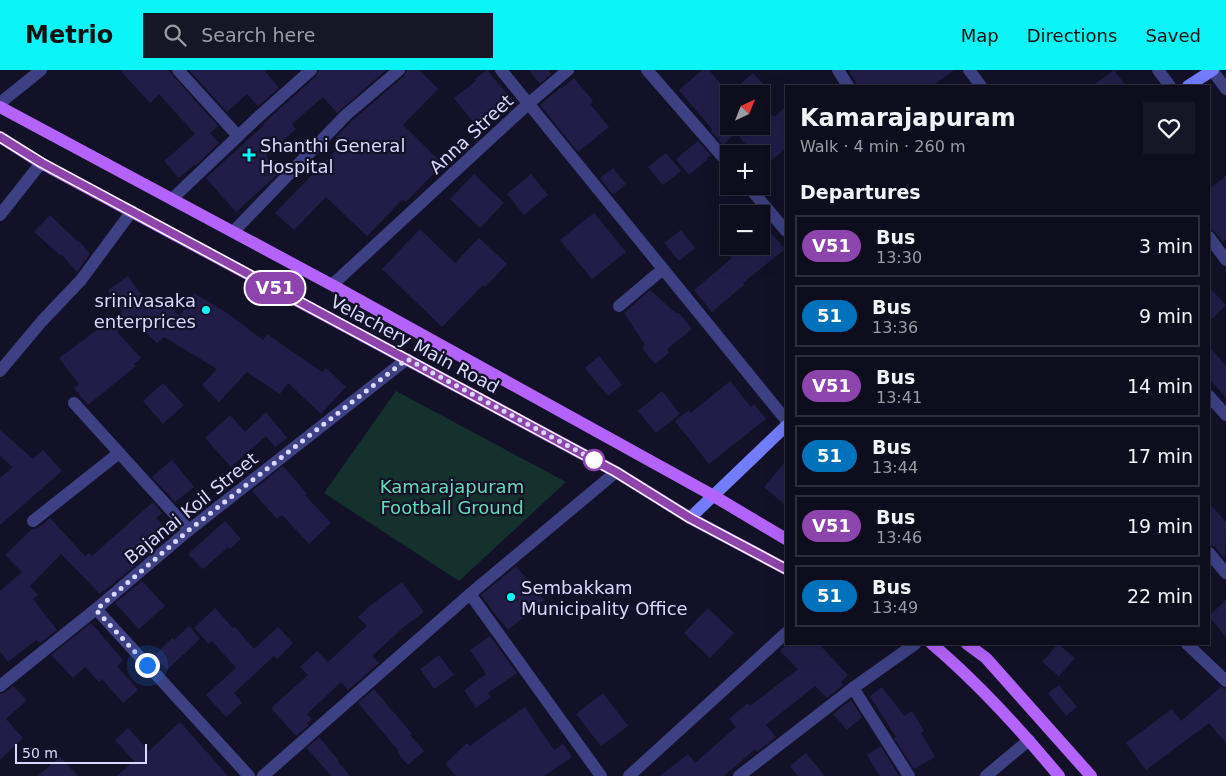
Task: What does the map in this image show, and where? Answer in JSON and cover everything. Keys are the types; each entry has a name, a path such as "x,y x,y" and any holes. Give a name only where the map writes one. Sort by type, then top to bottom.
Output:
{"main road":[{"name":"Velachery Main Road","path":"0,107 332,285 712,495 785,538"},
{"name":"Velachery Main Road","path":"0,137 42,163 616,472 690,518 785,568"},
{"path":"933,645 955,664 1029,740 1060,776"},
{"path":"968,645 986,658 1091,776"}],"street":[{"path":"0,103 41,70"},
{"path":"178,70 238,136"},
{"path":"172,199 310,70"},
{"path":"233,232 346,115 399,70"},
{"path":"501,70 785,419"},
{"name":"Anna Street","path":"332,285 528,104 568,70"},
{"path":"647,70 720,154"},
{"path":"838,70 847,85"},
{"path":"969,70 980,85"},
{"path":"1158,70 1169,85"},
{"path":"1190,85 1212,70 1226,89"},
{"path":"0,215 42,163"},
{"path":"756,195 785,230"},
{"path":"0,371 80,280 132,211"},
{"path":"1210,238 1226,260"},
{"path":"619,306 663,269"},
{"name":"Bajanai Koil Street","path":"0,686 96,610 189,530 407,359"},
{"path":"1210,397 1226,416"},
{"path":"74,403 189,530"},
{"path":"690,518 785,427"},
{"path":"34,521 118,453"},
{"path":"263,776 470,594 616,472"},
{"path":"1210,555 1226,572"},
{"path":"470,594 600,776"},
{"path":"96,610 249,776"},
{"path":"629,776 785,634"},
{"path":"738,776 853,688 914,645"},
{"path":"1188,645 1226,681"},
{"path":"853,688 909,776"},
{"path":"986,776 1029,740"}],"green space":[{"name":"Kamarajapuram Football Ground","path":"396,391 566,482 459,581 324,493"}],"building":[{"path":"120,70 168,70 218,126 210,133 219,143 195,166 179,178 164,161 195,134 159,94 150,103"},
{"path":"189,70 264,70 279,88 258,106 247,94 227,112"},
{"path":"319,70 386,70 337,113 323,97 292,124 296,129 266,156 280,172 236,212 206,178 316,76"},
{"path":"407,70 419,70 438,89 403,125 443,164 406,202 403,199 367,236 326,197 294,230 275,213 343,143 337,136 404,76"},
{"path":"487,70 512,100 477,127 454,98"},
{"path":"529,70 548,70 551,74 540,84"},
{"path":"702,70 709,70 722,85 720,135 734,135 723,145 711,131 712,129 679,90"},
{"path":"848,70 954,70 933,85 857,85"},
{"path":"1114,70 1125,85 1093,85"},
{"path":"753,73 764,85 739,85"},
{"path":"574,78 593,101 590,104 609,127 578,152 540,105"},
{"path":"785,107 785,149 770,162 770,145 746,145 738,135 770,135 770,113 774,117"},
{"path":"698,141 711,155 689,175 676,159"},
{"path":"666,153 681,171 663,185 648,167"},
{"path":"613,168 626,184 613,195 600,178"},
{"path":"474,174 504,203 480,228 450,199"},
{"path":"531,174 548,195 524,215 507,194"},
{"path":"1226,176 1226,239 1223,242 1215,232 1210,230 1210,188"},
{"path":"594,213 626,252 592,279 560,240"},
{"path":"50,215 79,241 90,254 77,272 61,254 34,232"},
{"path":"420,229 455,263 479,238 507,264 485,287 483,285 442,327 382,269"},
{"path":"681,230 695,248 679,261 664,243"},
{"path":"770,232 785,249 743,283 744,285 712,312 694,290 732,258 730,255 770,255"},
{"path":"128,276 152,309 161,299 180,316 194,293 227,313 263,340 267,334 322,372 326,368 346,387 321,414 288,383 280,394 247,372 219,402 202,385 217,369 164,337 157,343 131,318 117,332 141,358 134,364 136,366 88,405 74,388 79,384 59,358 123,311 108,290"},
{"path":"1210,288 1226,305 1210,321"},
{"path":"650,290 677,314 679,313 692,329 667,349 669,353 655,364 642,348 645,345 624,313"},
{"path":"1210,347 1226,366 1226,398 1210,379"},
{"path":"599,356 622,385 608,396 585,368"},
{"path":"730,381 751,407 754,404 766,419 709,464 675,421 689,410 691,413"},
{"path":"163,383 184,405 163,424 143,401"},
{"path":"662,391 680,414 656,433 638,411"},
{"path":"266,412 287,438 275,447 266,436 231,467 205,438 230,415 245,432"},
{"path":"0,430 33,459 43,450 62,471 0,525 0,478 13,467 0,456"},
{"path":"172,460 194,487 175,502 152,477"},
{"path":"785,462 785,505 764,487"},
{"path":"283,466 307,494 305,495 331,523 309,544 282,515 277,519 252,491"},
{"path":"153,502 162,513 156,518 166,529 136,554 142,560 100,594 61,554 30,586 38,595 33,599 57,630 40,643 36,640 8,662 0,651 0,591 22,572 5,555 32,529 38,528 50,518 85,556 89,553 92,556"},
{"path":"1210,504 1226,522 1225,559 1215,547 1210,545"},
{"path":"225,521 241,539 230,549 228,547 203,569 188,554"},
{"name":"Sembakkam Municipality Office","path":"516,566 544,600 508,630 481,595"},
{"path":"142,581 165,606 139,629 115,603"},
{"path":"402,582 424,612 405,626 372,656 379,663 348,690 341,682 307,714 312,719 307,723 309,725 295,735 271,708 308,675 300,667 317,651 328,662 367,626 358,617"},
{"path":"1226,600 1226,637 1210,618 1210,615"},
{"path":"215,608 254,649 278,627 293,643 277,659 274,656 234,693 242,703 226,717 206,695 236,668 212,641 209,644 194,628"},
{"path":"708,608 734,633 710,658 684,633"},
{"path":"91,623 123,660 117,666 138,690 123,703 102,679 99,682 85,667 73,678 51,655"},
{"path":"189,626 200,639 167,670 154,656 172,638 174,640"},
{"path":"490,636 517,673 488,693 491,697 476,708 464,690 486,674 470,650"},
{"path":"786,645 820,645 848,675 841,682 843,685 827,698 815,686 766,725 776,737 757,752 755,749 724,776 660,776 688,754 695,763 736,727 729,719 748,703 750,706 798,669 780,651"},
{"path":"1057,645 1075,658 1059,676 1042,662"},
{"path":"439,655 454,675 434,689 420,669"},
{"path":"1059,685 1077,707 1066,716 1048,693"},
{"path":"13,686 27,700 6,719 23,738 0,760 0,694"},
{"path":"882,687 904,716 912,711 924,731 921,733 935,757 914,769 870,696"},
{"path":"1221,687 1226,689 1226,743 1209,723 1146,770 1126,743 1172,709 1181,721"},
{"path":"374,689 424,751 408,765 397,752 398,750 358,703"},
{"path":"603,693 628,726 601,746 576,714"},
{"path":"851,700 862,717 847,730 833,714"},
{"path":"525,707 554,750 563,744 572,757 544,776 456,776 445,764 467,743 470,746"},
{"path":"180,722 228,776 117,776 134,761 115,740 128,728 149,751"},
{"path":"319,737 350,776 331,776 307,748"},
{"path":"881,746 899,776 880,776 867,755"},
{"path":"806,753 825,776 798,776 790,766"},
{"path":"60,757 78,776 38,776"}],"bus line":[{"name":"V51","path":"0,137 42,163 616,472 690,518 785,568"}],"place":[{"name":"Shanthi General Hospital","path":"249,155"},
{"name":"srinivasaka enterprices","path":"206,310"},
{"name":"Sembakkam Municipality Office","path":"511,597"}],"route":[{"path":"147,665 96,610 189,530 407,359 598,462 594,460"}]}
